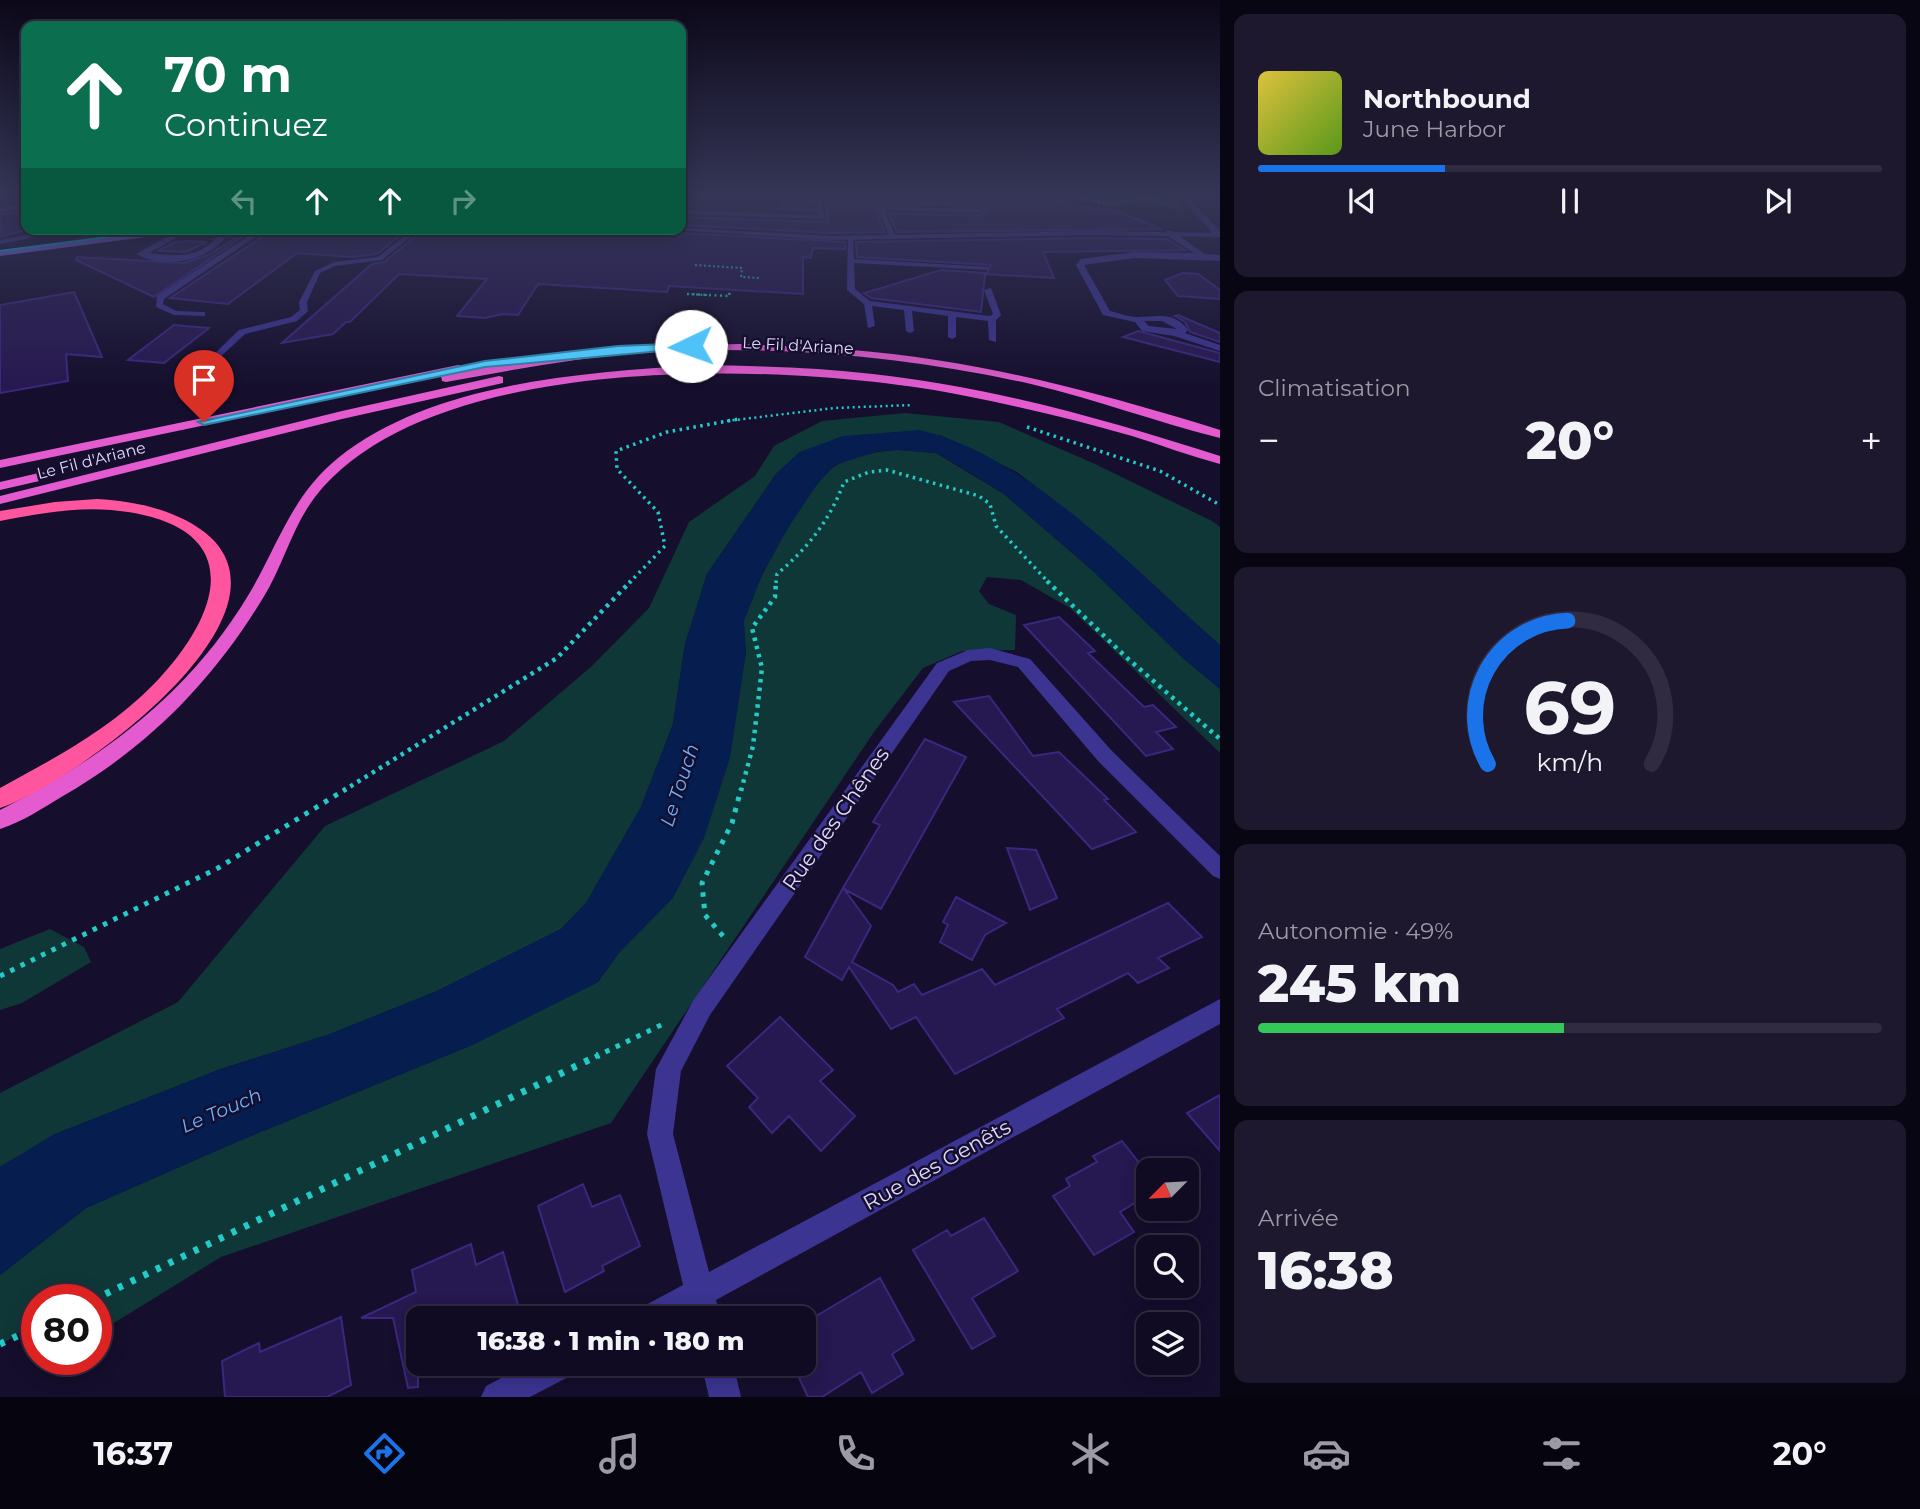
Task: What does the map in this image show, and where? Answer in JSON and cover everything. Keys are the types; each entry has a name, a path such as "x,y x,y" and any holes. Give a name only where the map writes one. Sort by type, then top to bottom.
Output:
{"highway":[{"name":"Le Fil d'Ariane","path":"0,486 513,363 618,349 691,346 842,351 911,358 1067,388 1220,434"},
{"name":"Le Fil d'Ariane","path":"0,500 442,392 593,366 673,360 776,359 922,373 1001,387 1090,409 1220,452"},
{"path":"0,464 485,364 513,363"},
{"path":"0,820 45,798 124,748 181,699 223,648 259,591 293,519 315,487 361,444 413,418 448,405 556,382 621,374 695,369 816,372 938,386 1042,405 1109,423 1220,460"},
{"path":"0,516 83,505 141,509 177,521 195,533 211,549 220,570 220,592 200,639 161,689 95,743 0,799"}],"street":[{"path":"1089,261 1080,265 1106,313 1138,320 1146,329 1176,333 1220,348"},
{"name":"Rue des Chênes","path":"703,1306 660,1134 669,1069 702,1007 943,667 968,656 990,654 1024,663 1105,756 1220,870"},
{"name":"Rue des Genêts","path":"703,1306 1220,1011"},
{"path":"497,1397 538,1376"},
{"path":"720,1376 725,1397"}],"lane":[{"path":"188,270 202,261"},
{"path":"202,314 174,313 159,305 160,298 215,261"},
{"path":"214,358 242,332 294,319 304,311 303,302 317,272 334,264 360,261"},
{"path":"850,261 851,290 868,303 992,319"},
{"path":"854,261 987,268"},
{"path":"988,290 997,314 992,319 993,340"},
{"path":"868,303 871,326"},
{"path":"908,308 910,331"},
{"path":"952,314 952,337"}],"path":[{"path":"708,266 710,261"},
{"path":"695,265 742,268 741,277 761,278"},
{"path":"687,293 729,296 730,291"},
{"path":"0,976 218,868 557,659 665,546 658,512 617,469 616,451 637,440 688,427 862,403 916,405"},
{"path":"1021,425 1160,471 1220,505"},
{"path":"705,915 702,883 732,823 753,746 762,668 752,628 775,597 777,574 809,548 835,510 844,482 862,472 888,469 906,472 985,499 992,506 993,522 1034,568 1132,665 1220,739"},
{"path":"112,1291 652,1028 702,1007"},
{"path":"0,1344 21,1334"}],"green space":[{"path":"905,413 999,422 1095,464 1212,521 1220,527 1220,645 1066,510 1017,472 940,435 800,452 776,474 707,574 685,644 673,724 641,807 586,903 561,929 437,991 330,1034 218,1070 55,1134 0,1167 0,1093 178,1002 325,826 504,741 592,666 649,608 689,522 755,476 774,446 822,421"},
{"path":"884,451 936,453 1004,494 1093,571 1184,659 1220,689 1220,753 1070,608 1021,580 987,577 979,591 989,604 1016,615 1015,650 962,651 923,668 874,732 611,1123 221,1257 112,1324 112,1284 21,1284 21,1332 0,1345 0,1275 86,1208 234,1143 472,1045 598,982 618,954 746,653 744,620 769,562 798,512 826,474 837,465 852,459"},
{"path":"50,929 84,947 91,962 22,1003 0,1010 0,949"}],"water":[{"name":"Le Touch","path":"920,430 960,443 1001,464 1040,490 1117,551 1220,645 1220,689 1184,659 1093,571 1004,494 956,464 936,453 899,450 879,451 835,465 818,483 788,528 762,575 744,621 746,653 730,758 704,838 673,898 618,954 598,982 472,1045 234,1143 86,1208 0,1275 0,1167 55,1134 218,1070 330,1034 437,991 561,929 586,903 641,807 673,724 685,644 707,574 776,474 800,452 843,436"}],"building":[{"path":"79,261 152,261 207,261 154,297"},
{"path":"225,261 286,261 228,304 170,298"},
{"path":"803,261 803,294 669,286 667,292 538,284 518,315 503,314 485,318 457,316 487,279 399,274 350,322 346,322 333,334 282,343 372,264"},
{"path":"927,261 1047,261 1054,278 985,274 981,312 871,298 864,293 941,270 987,273 991,265"},
{"path":"1183,273 1198,274 1220,290 1220,299 1178,296 1165,280"},
{"path":"74,292 102,357 66,354 68,381 0,393 0,305"},
{"path":"1175,316 1220,333 1220,342 1190,332 1185,322"},
{"path":"174,325 209,328 164,363 128,360"},
{"path":"1138,331 1220,353 1220,362 1123,337"},
{"path":"1059,617 1095,651 1088,653 1144,707 1153,705 1176,727 1156,732 1173,749 1146,756 1024,625"},
{"path":"989,696 1033,756 1059,752 1108,799 1104,800 1136,832 1092,849 954,702"},
{"path":"925,739 966,757 881,909 844,889 871,926 852,962 893,985 898,992 914,984 922,995 982,969 995,985 1168,903 1202,937 1158,958 1169,968 1138,983 1128,973 1057,1009 1064,1018 955,1074 916,1017 891,1029 849,967 842,980 805,957 880,825 873,822"},
{"path":"1007,848 1036,850 1057,898 1030,910"},
{"path":"956,897 1006,923 985,935 972,960 940,942 948,925 943,922"},
{"path":"780,1017 833,1070 820,1081 855,1116 821,1151 789,1116 772,1133 749,1107 758,1098 727,1066"},
{"path":"1220,1095 1220,1151 1187,1113"},
{"path":"1122,1141 1136,1159 1136,1202 1120,1212 1134,1232 1094,1255 1053,1196 1070,1186 1066,1179 1097,1162 1093,1156"},
{"path":"583,1184 592,1207 620,1195 640,1246 602,1266 604,1271 565,1292 538,1206"},
{"path":"984,1218 1018,1271 972,1298 995,1336 972,1349 913,1250 947,1230 951,1236"},
{"path":"471,1244 476,1265 503,1252 518,1305 406,1306 406,1376 418,1376 418,1387 408,1388 393,1318 361,1318 416,1292 412,1270"},
{"path":"880,1278 914,1340 892,1354 903,1374 872,1393 861,1372 822,1397 808,1397 798,1376 816,1376 816,1316"},
{"path":"341,1317 351,1385 327,1397 225,1397 222,1361 259,1343 260,1352"}],"route":[{"path":"204,422 485,364 513,363 618,349 691,346"}]}
